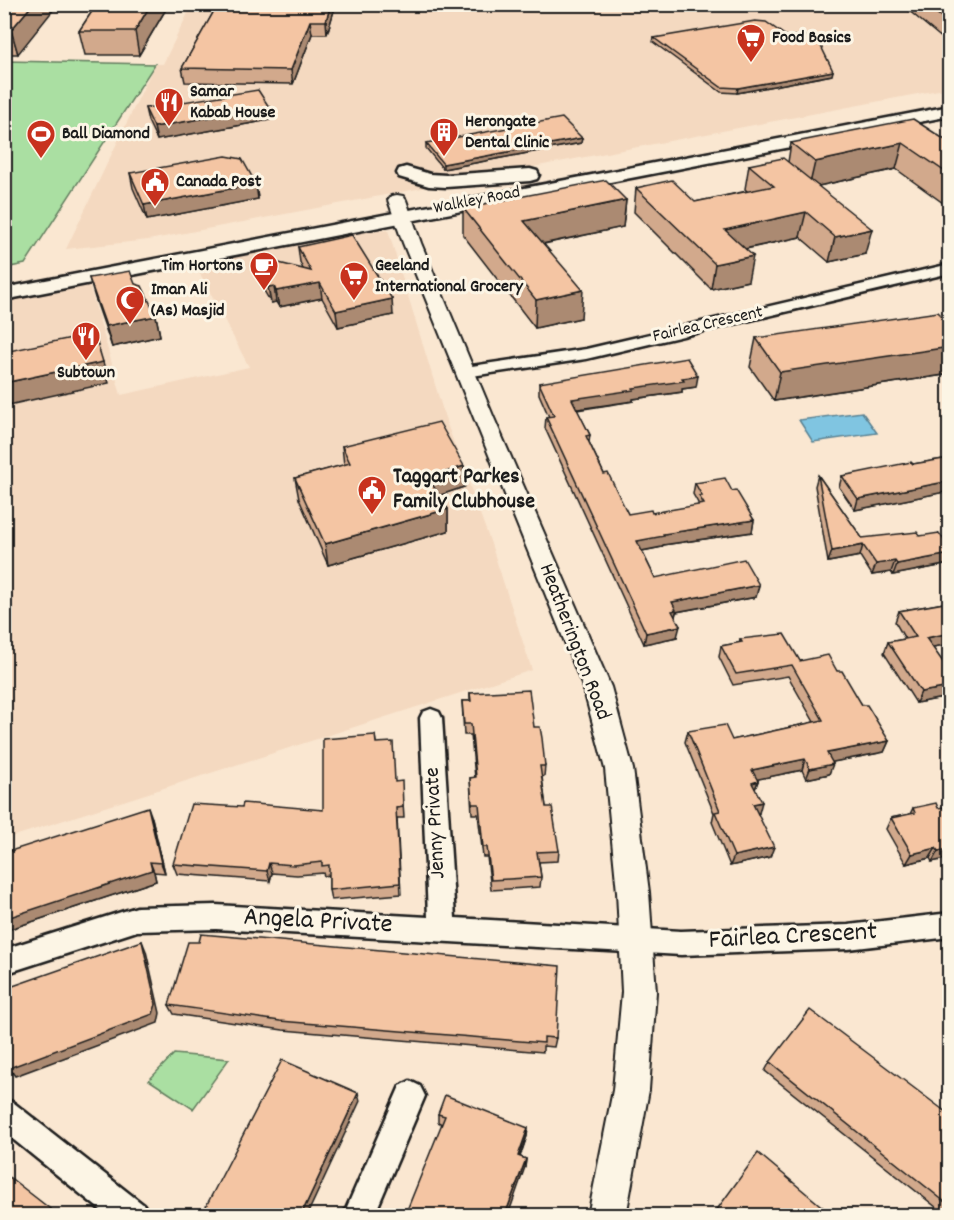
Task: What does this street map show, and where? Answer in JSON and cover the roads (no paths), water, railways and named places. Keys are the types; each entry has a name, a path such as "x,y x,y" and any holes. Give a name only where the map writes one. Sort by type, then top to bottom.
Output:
{"main road":[{"name":"Walkley Road","path":"4,294 400,208 530,175 950,97"},
{"name":"Walkley Road","path":"4,276 950,111"},
{"path":"406,173 429,180 446,181 530,175"}],"street":[{"name":"Heatherington Road","path":"400,208 465,372 597,687 619,769 637,940 639,992 631,1090 607,1215"},
{"name":"Fairlea Crescent","path":"465,372 586,354 950,268"},
{"name":"Jenny Private","path":"430,718 442,928"},
{"name":"Angela Private","path":"4,962 137,919 216,917 442,928 584,939 637,940"},
{"name":"Fairlea Crescent","path":"637,940 681,943 848,937 950,925"},
{"path":"358,1215 410,1096"},
{"path":"4,1113 133,1215"}],"water":[{"path":"862,412 877,433 813,442 799,420"}],"place":[{"name":"Food Basics","path":"751,64"},
{"name":"Samar Kabab House","path":"169,128"},
{"name":"Herongate Dental Clinic","path":"444,158"},
{"name":"Ball Diamond","path":"41,160"},
{"name":"Canada Post","path":"155,208"},
{"name":"Tim Hortons","path":"264,292"},
{"name":"Geeland International Grocery","path":"354,302"},
{"name":"Iman Ali (As) Masjid","path":"130,326"},
{"name":"Subtown","path":"86,362"},
{"name":"Taggart Parkes Family Clubhouse","path":"372,516"}]}
